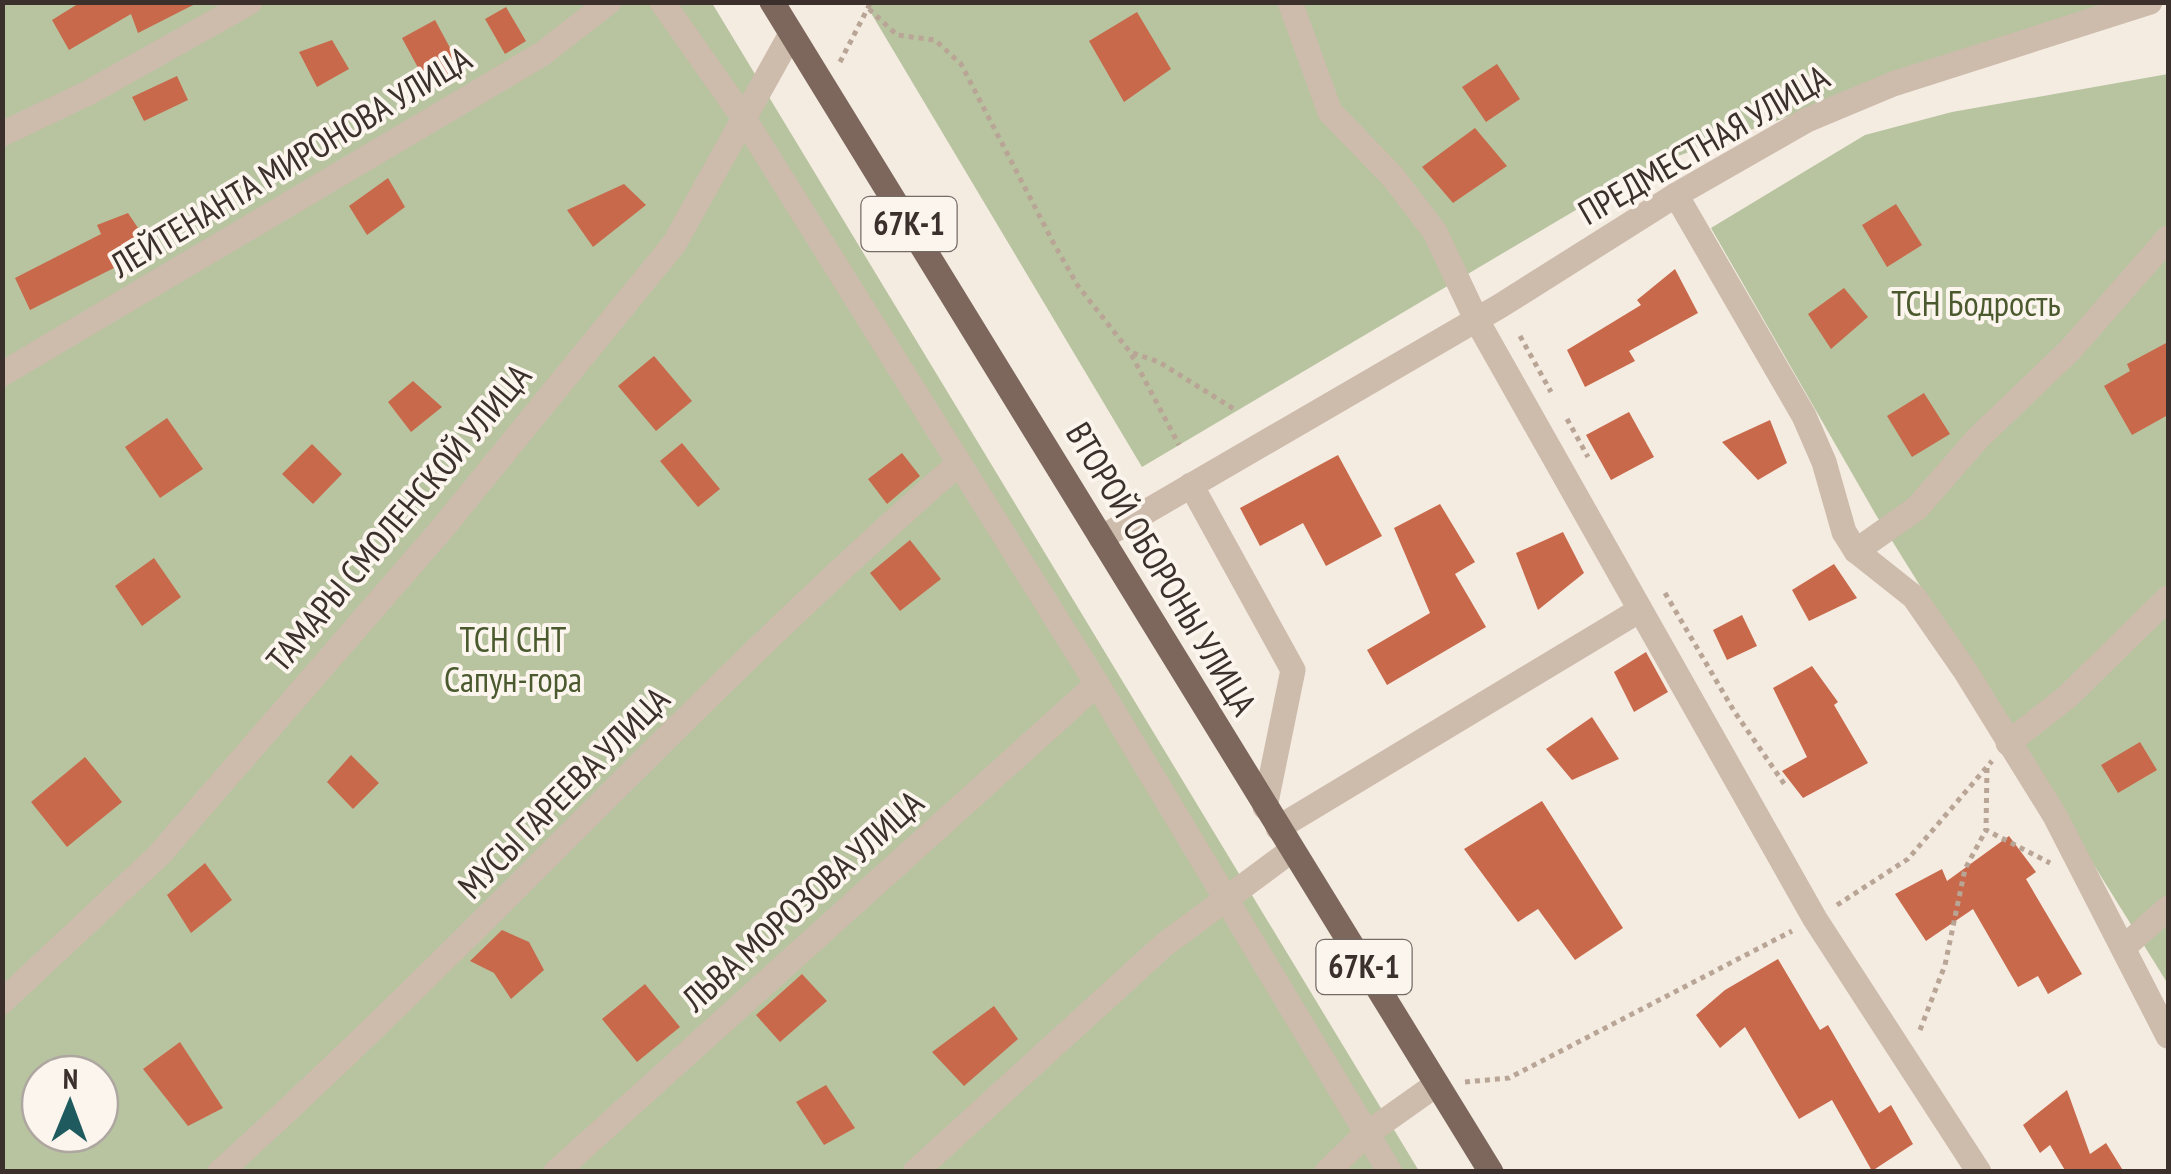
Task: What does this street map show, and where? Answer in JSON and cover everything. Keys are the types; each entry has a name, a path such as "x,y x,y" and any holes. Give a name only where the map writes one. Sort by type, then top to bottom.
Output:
{"main road":[{"name":"ВТОРОЙ ОБОРОНЫ УЛИЦА","path":"772,2 1491,1172"}],"street":[{"path":"2,134 88,93 250,2"},
{"name":"ЛЕЙТЕНАНТА МИРОНОВА УЛИЦА","path":"2,374 542,54 609,2"},
{"path":"662,2 744,117 957,465 1098,684 1390,1172"},
{"path":"1290,2 1330,112 1393,177 1435,232 1476,320 1815,919 1978,1172"},
{"name":"ПРЕДМЕСТНАЯ УЛИЦА","path":"1101,538 1500,306 1676,195 1841,104 2150,2"},
{"name":"ТАМАРЫ СМОЛЕНСКОЙ УЛИЦА","path":"2,1002 159,854 441,530 674,244 792,34"},
{"path":"1676,195 1804,416 1824,462 1844,532 1856,552 1914,597 2055,816 2168,1036"},
{"path":"1856,552 1916,508 1978,438 2070,350 2168,238"},
{"name":"МУСЫ ГАРЕЕВА УЛИЦА","path":"220,1172 348,1057 855,554 957,465"},
{"path":"1191,485 1294,670 1278,829"},
{"path":"2008,743 2067,696 2168,598"},
{"path":"915,1172 1164,945 1227,902 1278,829 1640,610"},
{"name":"ЛЬВА МОРОЗОВА УЛИЦА","path":"556,1172 1098,684"},
{"path":"2123,948 2168,908"},
{"path":"1327,1172 1366,1136 1437,1084"}],"path":[{"path":"826,90 870,6 897,35 935,40 961,64 1078,286 1130,352 1180,445"},
{"path":"1500,306 1544,374 1592,464"},
{"path":"1130,352 1159,362 1231,403 1237,411"},
{"path":"1656,579 1734,711 1785,785"},
{"path":"1437,1084 1510,1078 1815,919 1908,859 2008,743"},
{"path":"1914,1069 1924,1012 1945,965 1965,869 1986,830 1988,766"},
{"path":"1986,830 2060,868"}],"green space":[{"name":"ТСН СНТ Сапун-гора","path":"2,3 712,3 1419,1171 3,1171"},
{"path":"865,3 2105,3 1650,166 1142,467"},
{"name":"ТСН Бодрость","path":"2168,74 2168,984 1876,515 1711,228 1865,135 1952,112"}],"building":[{"path":"81,2 199,2 138,33 131,14 69,50 52,20"},
{"path":"506,7 526,41 505,54 485,19"},
{"path":"1137,12 1171,69 1124,102 1089,41"},
{"path":"435,20 462,70 429,88 402,38"},
{"path":"332,40 349,69 317,87 299,52"},
{"path":"1497,64 1520,99 1486,122 1462,87"},
{"path":"177,76 188,100 144,121 132,97"},
{"path":"1475,128 1507,166 1453,203 1422,167"},
{"path":"388,178 405,207 367,235 349,206"},
{"path":"624,184 646,205 593,247 567,210"},
{"path":"1896,204 1922,245 1887,267 1862,225"},
{"path":"128,213 152,249 30,310 15,278 101,234 97,225"},
{"path":"1675,269 1698,313 1629,351 1635,361 1585,387 1567,350 1641,305 1637,300"},
{"path":"1844,288 1868,317 1831,349 1808,314"},
{"path":"2168,342 2168,415 2132,435 2104,386 2130,371 2127,364"},
{"path":"654,356 692,401 656,431 618,386"},
{"path":"413,381 442,407 411,432 388,402"},
{"path":"1924,393 1950,434 1912,457 1887,416"},
{"path":"1629,412 1654,457 1611,480 1586,435"},
{"path":"167,418 203,469 160,498 125,447"},
{"path":"1770,420 1787,463 1758,480 1722,442"},
{"path":"682,443 720,489 698,507 660,461"},
{"path":"312,444 342,474 313,504 282,474"},
{"path":"902,453 920,476 887,504 868,479"},
{"path":"1338,455 1382,536 1326,566 1303,523 1260,546 1240,508"},
{"path":"1440,504 1475,562 1455,574 1486,627 1387,685 1367,650 1430,613 1394,528"},
{"path":"1563,532 1584,573 1538,610 1516,553"},
{"path":"910,540 941,579 900,611 870,573"},
{"path":"154,558 181,597 142,626 115,586"},
{"path":"1834,564 1857,598 1809,621 1792,590"},
{"path":"1742,615 1757,646 1727,660 1713,630"},
{"path":"1646,652 1668,692 1634,712 1614,672"},
{"path":"1812,666 1838,702 1834,705 1868,763 1803,798 1782,771 1807,757 1773,688"},
{"path":"1592,717 1619,759 1572,780 1546,749"},
{"path":"2140,742 2157,770 2118,793 2101,765"},
{"path":"351,755 379,783 353,809 327,782"},
{"path":"85,757 122,802 67,847 31,802"},
{"path":"1542,801 1623,928 1575,960 1538,909 1518,922 1464,849"},
{"path":"2009,836 2036,872 2026,879 2082,974 2048,994 2038,976 2018,987 1973,909 1926,941 1895,894 1942,869 1947,881"},
{"path":"205,863 232,900 191,933 167,895"},
{"path":"502,930 529,942 544,970 511,999 494,973 470,961"},
{"path":"1778,959 1820,1030 1828,1025 1879,1113 1891,1105 1913,1144 1872,1171 1832,1100 1799,1119 1745,1027 1720,1048 1696,1015 1725,990"},
{"path":"802,974 827,1001 780,1042 756,1015"},
{"path":"645,984 680,1027 637,1062 602,1019"},
{"path":"994,1006 1018,1039 964,1086 932,1052"},
{"path":"180,1042 223,1108 188,1126 143,1069"},
{"path":"826,1085 855,1128 824,1145 796,1102"},
{"path":"2067,1090 2090,1154 2106,1143 2124,1172 2066,1172 2050,1145 2040,1153 2023,1125"}]}
